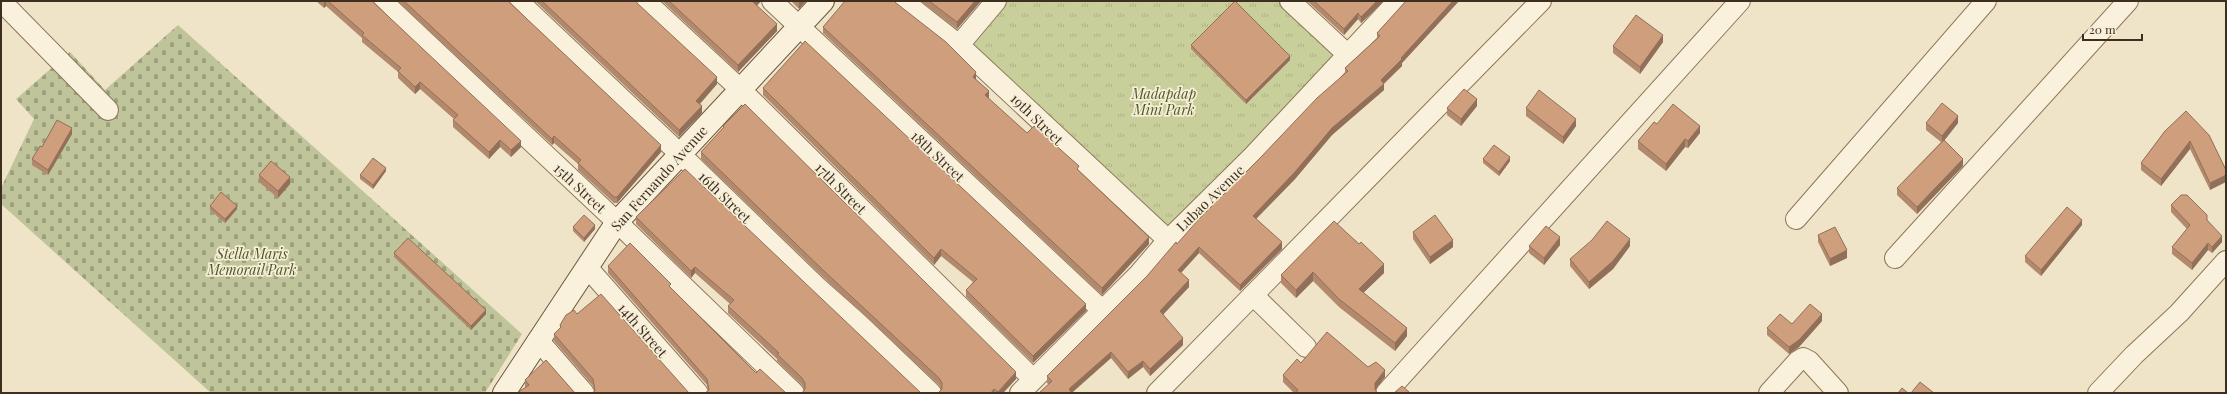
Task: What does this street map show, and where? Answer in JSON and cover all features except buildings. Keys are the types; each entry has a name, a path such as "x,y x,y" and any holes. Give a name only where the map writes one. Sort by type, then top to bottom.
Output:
{"main road":[{"name":"San Fernando Avenue","path":"504,393 617,222 740,88 823,1"}],"street":[{"path":"1,1 108,110"},
{"name":"15th Street","path":"382,1 617,222 794,393"},
{"name":"16th Street","path":"518,1 680,154 816,286 859,324 931,393"},
{"name":"17th Street","path":"645,1 740,88 1027,386"},
{"name":"18th Street","path":"772,1 1103,311"},
{"name":"19th Street","path":"903,1 960,45 1168,240"},
{"path":"960,45 996,1"},
{"path":"1290,1 1347,54"},
{"name":"Lubao Avenue","path":"1027,386 1139,274 1168,240 1253,156 1398,1"},
{"path":"1157,393 1540,1"},
{"path":"1386,393 1740,1"},
{"path":"1796,219 1986,1"},
{"path":"1895,258 2128,1"},
{"path":"2098,393 2134,354 2179,313 2226,261"},
{"name":"14th Street","path":"587,267 698,393"},
{"path":"1253,295 1306,347"},
{"path":"538,340 584,393"},
{"path":"1769,393 1798,361 1803,358 1809,361 1838,393"}],"green space":[{"name":"Madapdap Mini Park","path":"996,1 1290,1 1347,54 1168,240 959,45"},
{"name":"Stella Maris Memorail Park","path":"178,25 522,334 485,393 211,393 1,204 1,188 34,119 16,99 70,52 105,90"}]}
